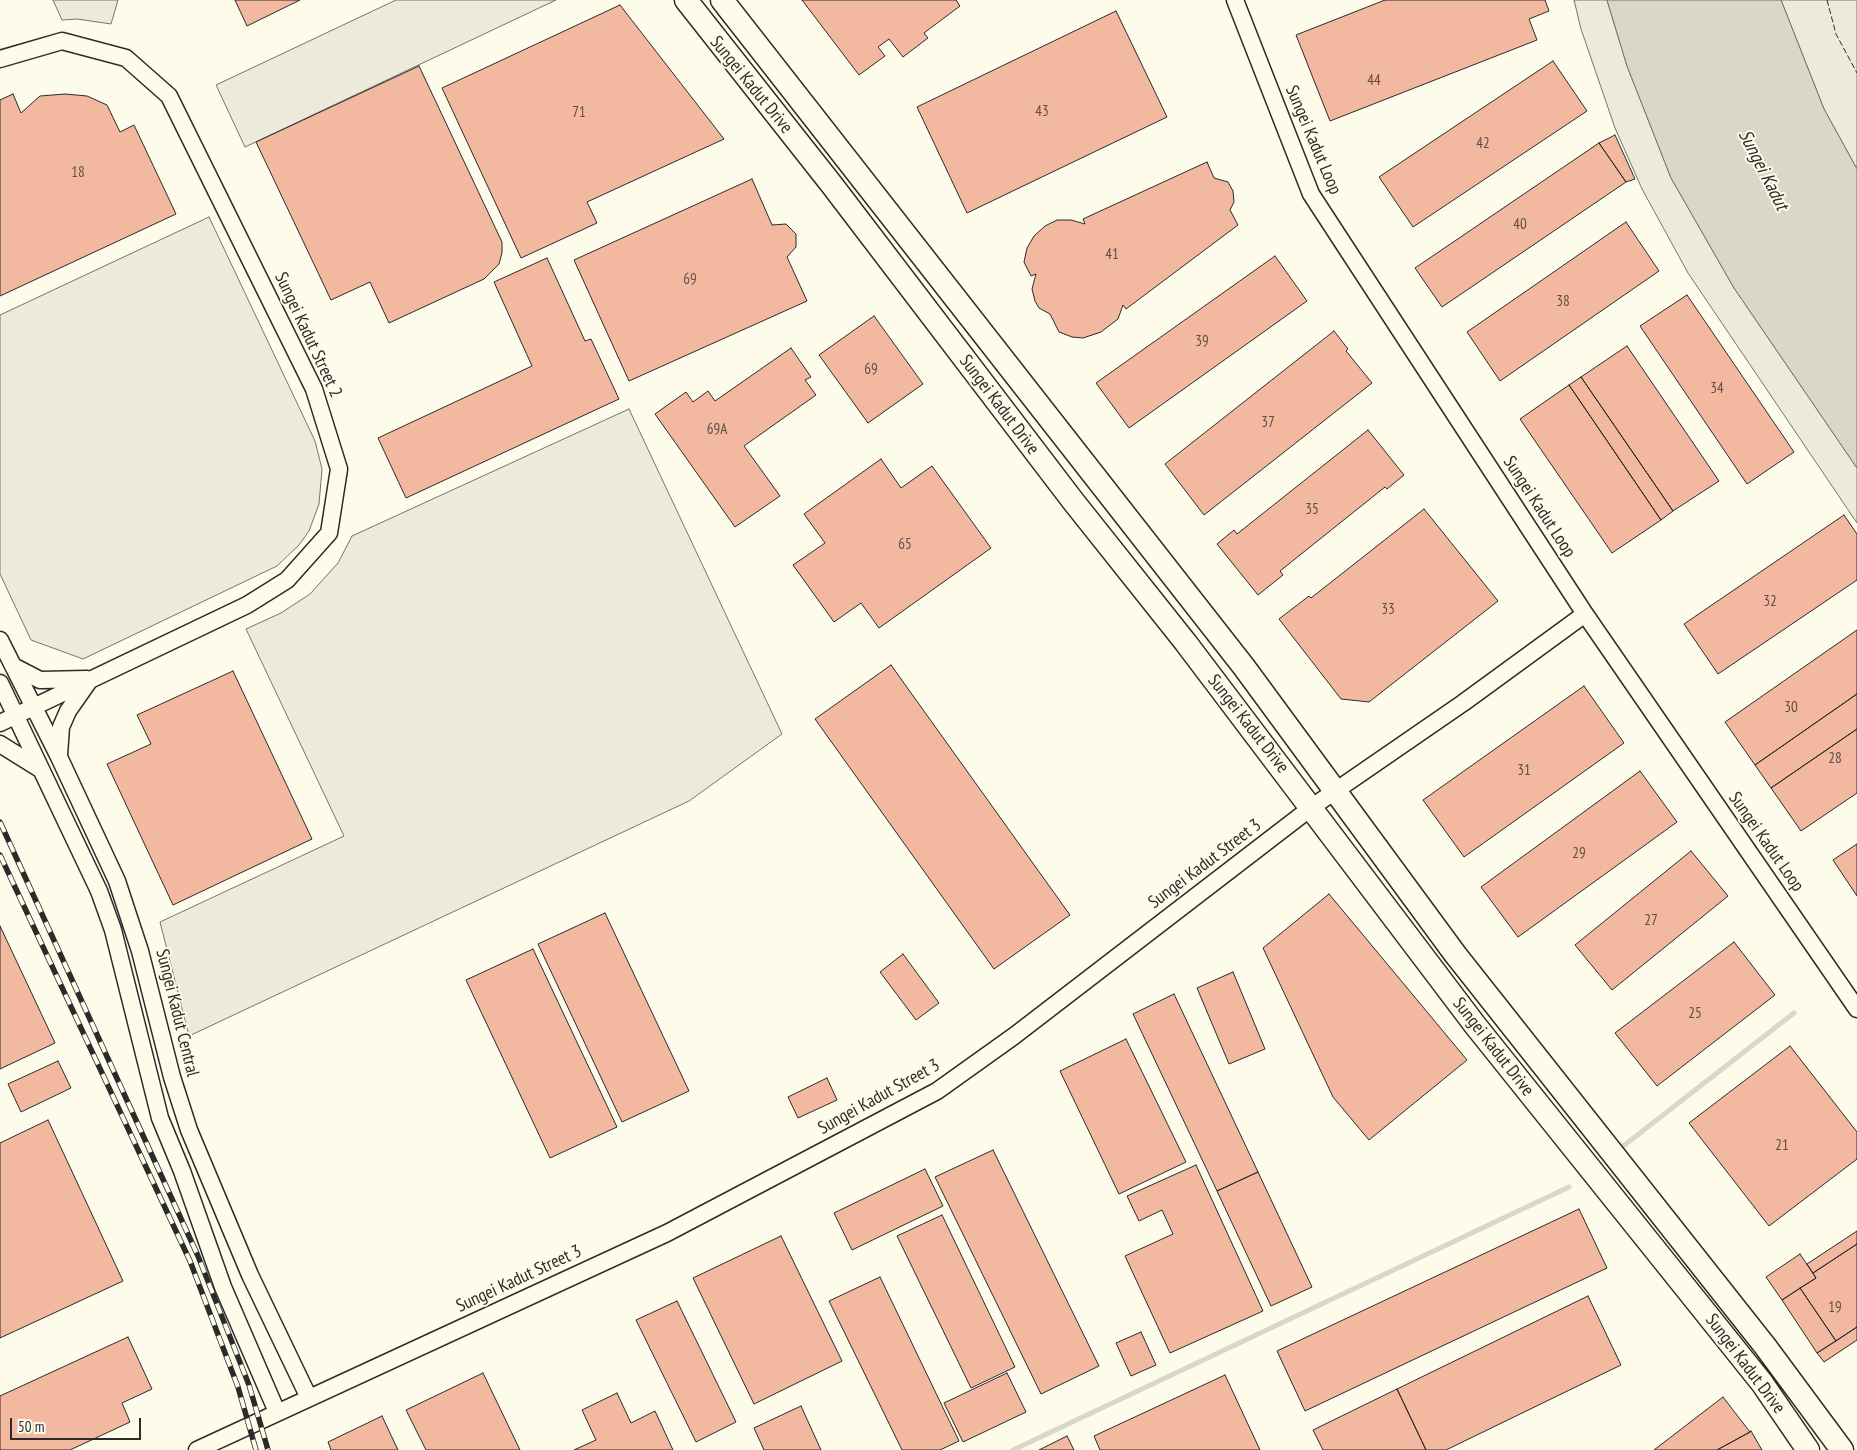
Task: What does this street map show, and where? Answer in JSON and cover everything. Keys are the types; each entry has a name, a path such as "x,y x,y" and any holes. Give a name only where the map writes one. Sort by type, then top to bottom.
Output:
{"main road":[{"name":"Sungei Kadut Drive","path":"686,0 832,185 1073,501 1186,643 1475,1025 1762,1383 1808,1450"},
{"name":"Sungei Kadut Drive","path":"722,0 1147,541 1244,667 1455,954 1765,1346 1842,1450"}],"street":[{"name":"Sungei Kadut Loop","path":"1235,0 1311,194 1585,614 1857,1009"},
{"name":"Sungei Kadut Street 2","path":"0,59 62,41 126,58 169,96 314,389 339,470 329,533 287,580 247,605 0,723"},
{"name":"Sungei Kadut Street 3","path":"197,1450 667,1233 937,1092 1014,1036 1334,791 1463,703 1585,614"},
{"name":"Sungei Kadut Central","path":"0,640 59,757 117,881 140,951 172,1078 189,1130 250,1275 309,1398"},
{"path":"13,666 40,680 91,679"},
{"path":"59,757 61,727 68,711 91,679"},
{"path":"0,683 99,891 113,930 160,1118 182,1171 223,1287 277,1412"},
{"path":"0,744 40,769"}],"shaded area":[{"path":"53,0 118,0 111,24 77,19 62,20"},
{"path":"396,0 556,0 245,147 216,85"},
{"path":"1574,0 1607,0 1627,66 1671,178 1734,288 1857,468 1857,523 1688,273 1642,189 1615,128 1581,29"},
{"path":"1781,0 1857,0 1857,169 1824,109"},
{"path":"209,217 315,441 322,469 319,504 309,531 299,545 277,566 83,659 31,640 0,574 0,315"},
{"path":"629,409 782,734 689,801 189,1036 160,922 344,836 246,629 281,613 310,594 338,563 352,536"}],"water":[{"name":"Sungei Kadut","path":"1607,0 1781,0 1824,109 1857,169 1857,468 1734,288 1671,178 1627,66"}],"building":[{"path":"235,0 300,0 247,26"},
{"path":"802,0 956,0 960,6 924,33 928,38 903,57 889,39 878,47 885,56 859,75"},
{"path":"1385,0 1545,0 1549,11 1529,19 1537,40 1330,121 1296,35"},
{"path":"620,5 724,139 587,202 597,223 521,258 442,88"},
{"path":"1116,11 1167,117 967,213 917,107"},
{"path":"1553,61 1587,111 1413,227 1379,177"},
{"path":"419,66 502,242 502,253 499,264 484,279 389,323 370,282 331,300 256,142"},
{"path":"13,94 21,113 40,96 65,94 87,96 107,105 120,132 134,125 176,214 0,296 0,100"},
{"path":"1615,135 1635,179 1626,182 1599,143"},
{"path":"1599,143 1626,182 1442,307 1415,268"},
{"path":"1207,162 1214,178 1228,182 1233,191 1234,202 1230,210 1238,225 1126,309 1123,305 1118,319 1101,332 1083,338 1072,337 1059,332 1050,314 1039,308 1035,301 1032,289 1036,274 1031,276 1024,262 1027,248 1034,236 1045,226 1057,220 1071,220 1085,224 1083,219"},
{"path":"752,179 772,225 786,224 796,234 796,247 787,257 807,301 629,381 574,260"},
{"path":"1626,222 1659,271 1500,381 1467,332"},
{"path":"1275,256 1307,301 1129,428 1096,383"},
{"path":"547,258 585,341 591,339 619,399 406,498 378,438 532,366 494,282"},
{"path":"1687,295 1794,452 1747,484 1640,326"},
{"path":"874,316 923,384 868,423 819,355"},
{"path":"1334,331 1348,349 1346,351 1372,383 1204,515 1165,464"},
{"path":"1627,346 1719,481 1673,511 1581,377"},
{"path":"791,348 811,377 805,380 816,395 744,446 780,496 735,527 655,414 686,392 693,402 708,391 715,401"},
{"path":"1581,377 1673,511 1661,520 1569,385"},
{"path":"1569,385 1661,520 1612,553 1520,419"},
{"path":"1368,430 1404,475 1387,489 1385,487 1280,571 1283,575 1258,595 1217,544 1234,530 1237,534"},
{"path":"881,459 901,488 932,466 991,548 879,628 861,603 834,622 793,565 825,543 804,514"},
{"path":"1424,509 1498,601 1369,702 1341,699 1279,619 1309,596 1311,598"},
{"path":"1844,515 1857,534 1857,580 1718,674 1684,624"},
{"path":"1857,630 1857,694 1755,765 1725,722"},
{"path":"891,665 1070,915 994,969 815,719"},
{"path":"233,671 312,839 173,905 107,764 151,744 137,715"},
{"path":"1584,686 1624,743 1464,857 1423,800"},
{"path":"1857,694 1857,729 1771,788 1755,765"},
{"path":"1857,729 1857,793 1801,831 1771,788"},
{"path":"1640,771 1677,822 1518,937 1481,887"},
{"path":"1857,844 1857,896 1833,860"},
{"path":"1691,851 1728,896 1612,990 1575,945"},
{"path":"1329,894 1467,1060 1369,1140 1333,1097 1263,948"},
{"path":"605,913 689,1091 622,1122 538,944"},
{"path":"0,926 55,1043 0,1069"},
{"path":"1734,942 1775,995 1657,1086 1615,1033"},
{"path":"533,949 617,1127 550,1158 466,980"},
{"path":"903,954 939,1003 916,1020 880,972"},
{"path":"1233,972 1265,1049 1229,1064 1197,988"},
{"path":"1174,994 1258,1172 1217,1191 1133,1014"},
{"path":"1126,1039 1186,1162 1119,1194 1060,1071"},
{"path":"1790,1046 1857,1132 1857,1159 1769,1226 1689,1123"},
{"path":"58,1061 71,1088 21,1112 8,1084"},
{"path":"827,1078 837,1100 798,1118 788,1097"},
{"path":"48,1120 123,1281 0,1338 0,1143"},
{"path":"993,1150 1099,1366 1041,1394 935,1177"},
{"path":"1196,1165 1263,1311 1170,1353 1125,1256 1173,1234 1162,1210 1139,1221 1127,1196"},
{"path":"925,1169 943,1206 852,1250 834,1213"},
{"path":"1258,1172 1312,1287 1271,1306 1217,1191"},
{"path":"1579,1209 1607,1268 1305,1411 1277,1351"},
{"path":"942,1215 1015,1367 971,1388 897,1236"},
{"path":"1857,1231 1857,1244 1813,1273 1807,1264"},
{"path":"781,1236 842,1361 754,1404 693,1278"},
{"path":"1857,1244 1857,1327 1836,1341 1800,1288 1816,1278 1813,1273"},
{"path":"1800,1254 1816,1278 1782,1300 1766,1277"},
{"path":"880,1277 959,1441 940,1450 902,1450 829,1301"},
{"path":"1800,1288 1836,1341 1817,1353 1782,1300"},
{"path":"1588,1296 1621,1365 1446,1450 1426,1450 1397,1389"},
{"path":"677,1301 736,1422 696,1442 636,1320"},
{"path":"1857,1327 1857,1340 1824,1362 1817,1353"},
{"path":"1141,1332 1156,1365 1131,1376 1116,1343"},
{"path":"128,1337 152,1389 122,1403 130,1422 70,1450 0,1450 0,1396"},
{"path":"483,1373 520,1450 426,1450 406,1410"},
{"path":"1007,1373 1026,1412 963,1442 944,1403"},
{"path":"1225,1375 1260,1450 1100,1450 1094,1436"},
{"path":"1397,1389 1426,1450 1323,1450 1313,1430"},
{"path":"617,1393 631,1423 655,1411 673,1450 574,1450 596,1440 582,1410"},
{"path":"1723,1397 1750,1432 1717,1450 1654,1450"},
{"path":"801,1406 821,1450 764,1450 754,1428"},
{"path":"382,1416 398,1450 331,1450 328,1442"},
{"path":"1750,1432 1762,1450 1717,1450"},
{"path":"1067,1436 1074,1450 1039,1450"}],"waterway":[{"path":"1622,1147 1794,1013"},
{"path":"1013,1450 1569,1187"}],"railway":[{"path":"0,822 198,1256 249,1385 268,1450"},
{"path":"0,855 190,1261 238,1387 256,1450"}],"fence":[{"path":"1827,0 1836,34 1857,73"}]}
